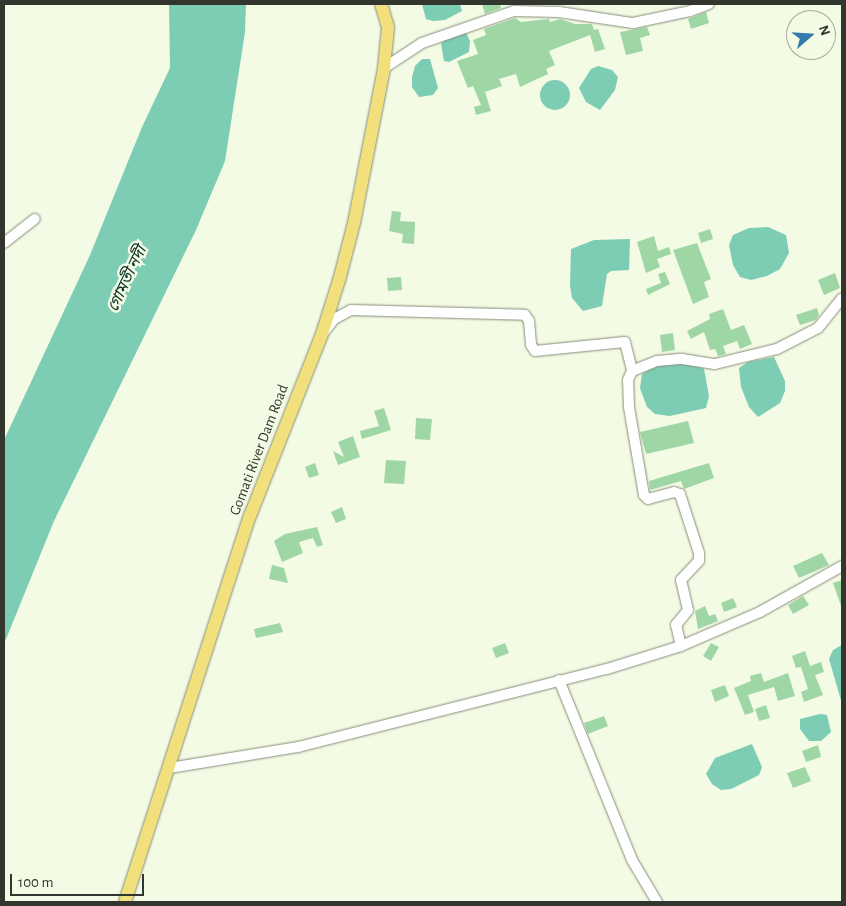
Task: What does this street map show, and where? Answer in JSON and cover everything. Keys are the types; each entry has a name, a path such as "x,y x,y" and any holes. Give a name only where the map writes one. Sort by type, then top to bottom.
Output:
{"main road":[{"name":"Gomati River Dam Road","path":"125,902 170,768 250,516 321,337 354,223 384,68 388,27 381,4"}],"street":[{"path":"384,68 422,43 509,12 540,7 632,23 690,11 709,4"},
{"path":"4,243 35,219"},
{"path":"681,646 676,625 688,610 681,580 699,561 699,553 680,494 674,492 648,499 644,495 629,406 628,380 632,372 657,361 682,358 715,364 777,350 818,328 842,298"},
{"path":"321,337 334,319 352,310 525,315 529,321 531,345 535,351 625,342 632,372"},
{"path":"170,768 298,747 607,669 681,646 760,612 842,566"},
{"path":"559,680 628,851 657,902"}],"water":[{"name":"গোমতী নদী","path":"169,4 246,4 245,32 225,161 196,230 54,521 4,644 4,440 90,255 142,127 170,68"},
{"path":"422,4 460,4 462,11 445,20 433,21 426,19"},
{"path":"465,30 470,41 469,52 449,62 444,61 441,44 447,37"},
{"path":"422,59 430,59 438,88 433,95 419,97 412,87 412,77 415,66"},
{"path":"598,66 612,70 618,77 615,90 600,110 586,102 579,88 591,69"},
{"path":"555,80 566,84 570,95 566,106 555,110 544,106 540,95 544,84"},
{"path":"768,227 786,235 789,253 780,269 767,276 751,280 740,277 733,265 729,245 733,235 749,228"},
{"path":"630,239 629,270 611,271 607,274 602,306 583,311 572,298 570,286 571,249 594,240"},
{"path":"774,357 785,381 785,391 780,403 758,417 749,407 741,387 739,368 748,362"},
{"path":"687,361 704,369 709,396 706,408 670,416 655,414 647,407 640,388 642,374 655,366"},
{"path":"842,645 842,704 829,659 833,650"},
{"path":"820,714 827,715 831,732 821,741 809,741 800,729 800,719"},
{"path":"752,744 762,767 759,775 731,789 721,790 712,784 706,774 715,758"}],"building":[{"path":"482,4 500,4 501,8 485,14"},
{"path":"706,12 709,23 691,29 688,19"},
{"path":"515,18 521,22 549,19 550,22 560,19 575,24 592,24 594,30 598,29 605,49 595,52 590,35 549,51 555,65 546,69 548,74 520,87 516,74 499,79 502,86 485,92 491,111 476,115 474,107 481,105 473,86 468,88 457,61 478,54 473,40 486,35 484,29"},
{"path":"647,27 650,35 640,38 643,51 626,55 620,32"},
{"path":"392,211 401,212 400,221 415,222 414,244 402,243 403,234 389,231"},
{"path":"710,229 713,239 701,243 698,233"},
{"path":"654,236 658,251 669,247 671,254 657,259 660,267 646,273 637,242"},
{"path":"697,243 711,279 704,282 709,297 693,304 673,250"},
{"path":"665,272 670,284 648,295 646,289 661,283 658,274"},
{"path":"835,273 840,288 824,295 818,280"},
{"path":"401,277 402,290 388,291 387,278"},
{"path":"817,308 819,315 816,320 800,325 796,315"},
{"path":"723,309 731,330 744,325 752,344 740,349 737,341 723,346 726,354 718,356 715,349 710,350 704,332 691,339 687,331 710,319 709,314"},
{"path":"673,333 675,350 662,352 660,335"},
{"path":"384,408 391,430 362,439 360,431 379,426 374,411"},
{"path":"416,418 432,419 430,440 415,439"},
{"path":"688,421 694,443 646,454 640,432"},
{"path":"353,436 360,457 338,465 333,451 344,457 338,442"},
{"path":"386,460 406,461 404,484 384,483"},
{"path":"315,463 319,475 309,478 305,467"},
{"path":"709,463 714,478 684,489 681,481 650,490 649,481"},
{"path":"342,507 346,519 336,523 331,512"},
{"path":"317,527 323,545 317,547 313,538 299,542 303,553 282,562 274,541 285,534"},
{"path":"822,553 829,565 799,578 793,566"},
{"path":"272,565 284,568 288,583 269,579"},
{"path":"842,580 842,606 841,606 833,583"},
{"path":"803,596 809,605 793,614 788,605"},
{"path":"733,598 737,607 724,612 721,603"},
{"path":"705,606 709,616 715,614 718,621 698,629 695,611"},
{"path":"280,623 283,632 256,638 254,629"},
{"path":"505,643 509,653 496,658 492,648"},
{"path":"711,643 719,647 711,661 703,656"},
{"path":"805,651 810,666 821,662 824,672 815,675 823,695 804,702 801,692 808,689 801,667 796,668 792,656"},
{"path":"761,673 764,682 788,673 795,696 778,701 774,687 748,695 754,712 745,715 734,688 751,681 750,676"},
{"path":"725,685 729,696 715,702 711,690"},
{"path":"766,705 770,718 759,721 755,709"},
{"path":"604,716 608,726 588,734 584,723"},
{"path":"818,745 821,757 806,762 802,751"},
{"path":"805,767 811,781 793,788 787,773"}]}
